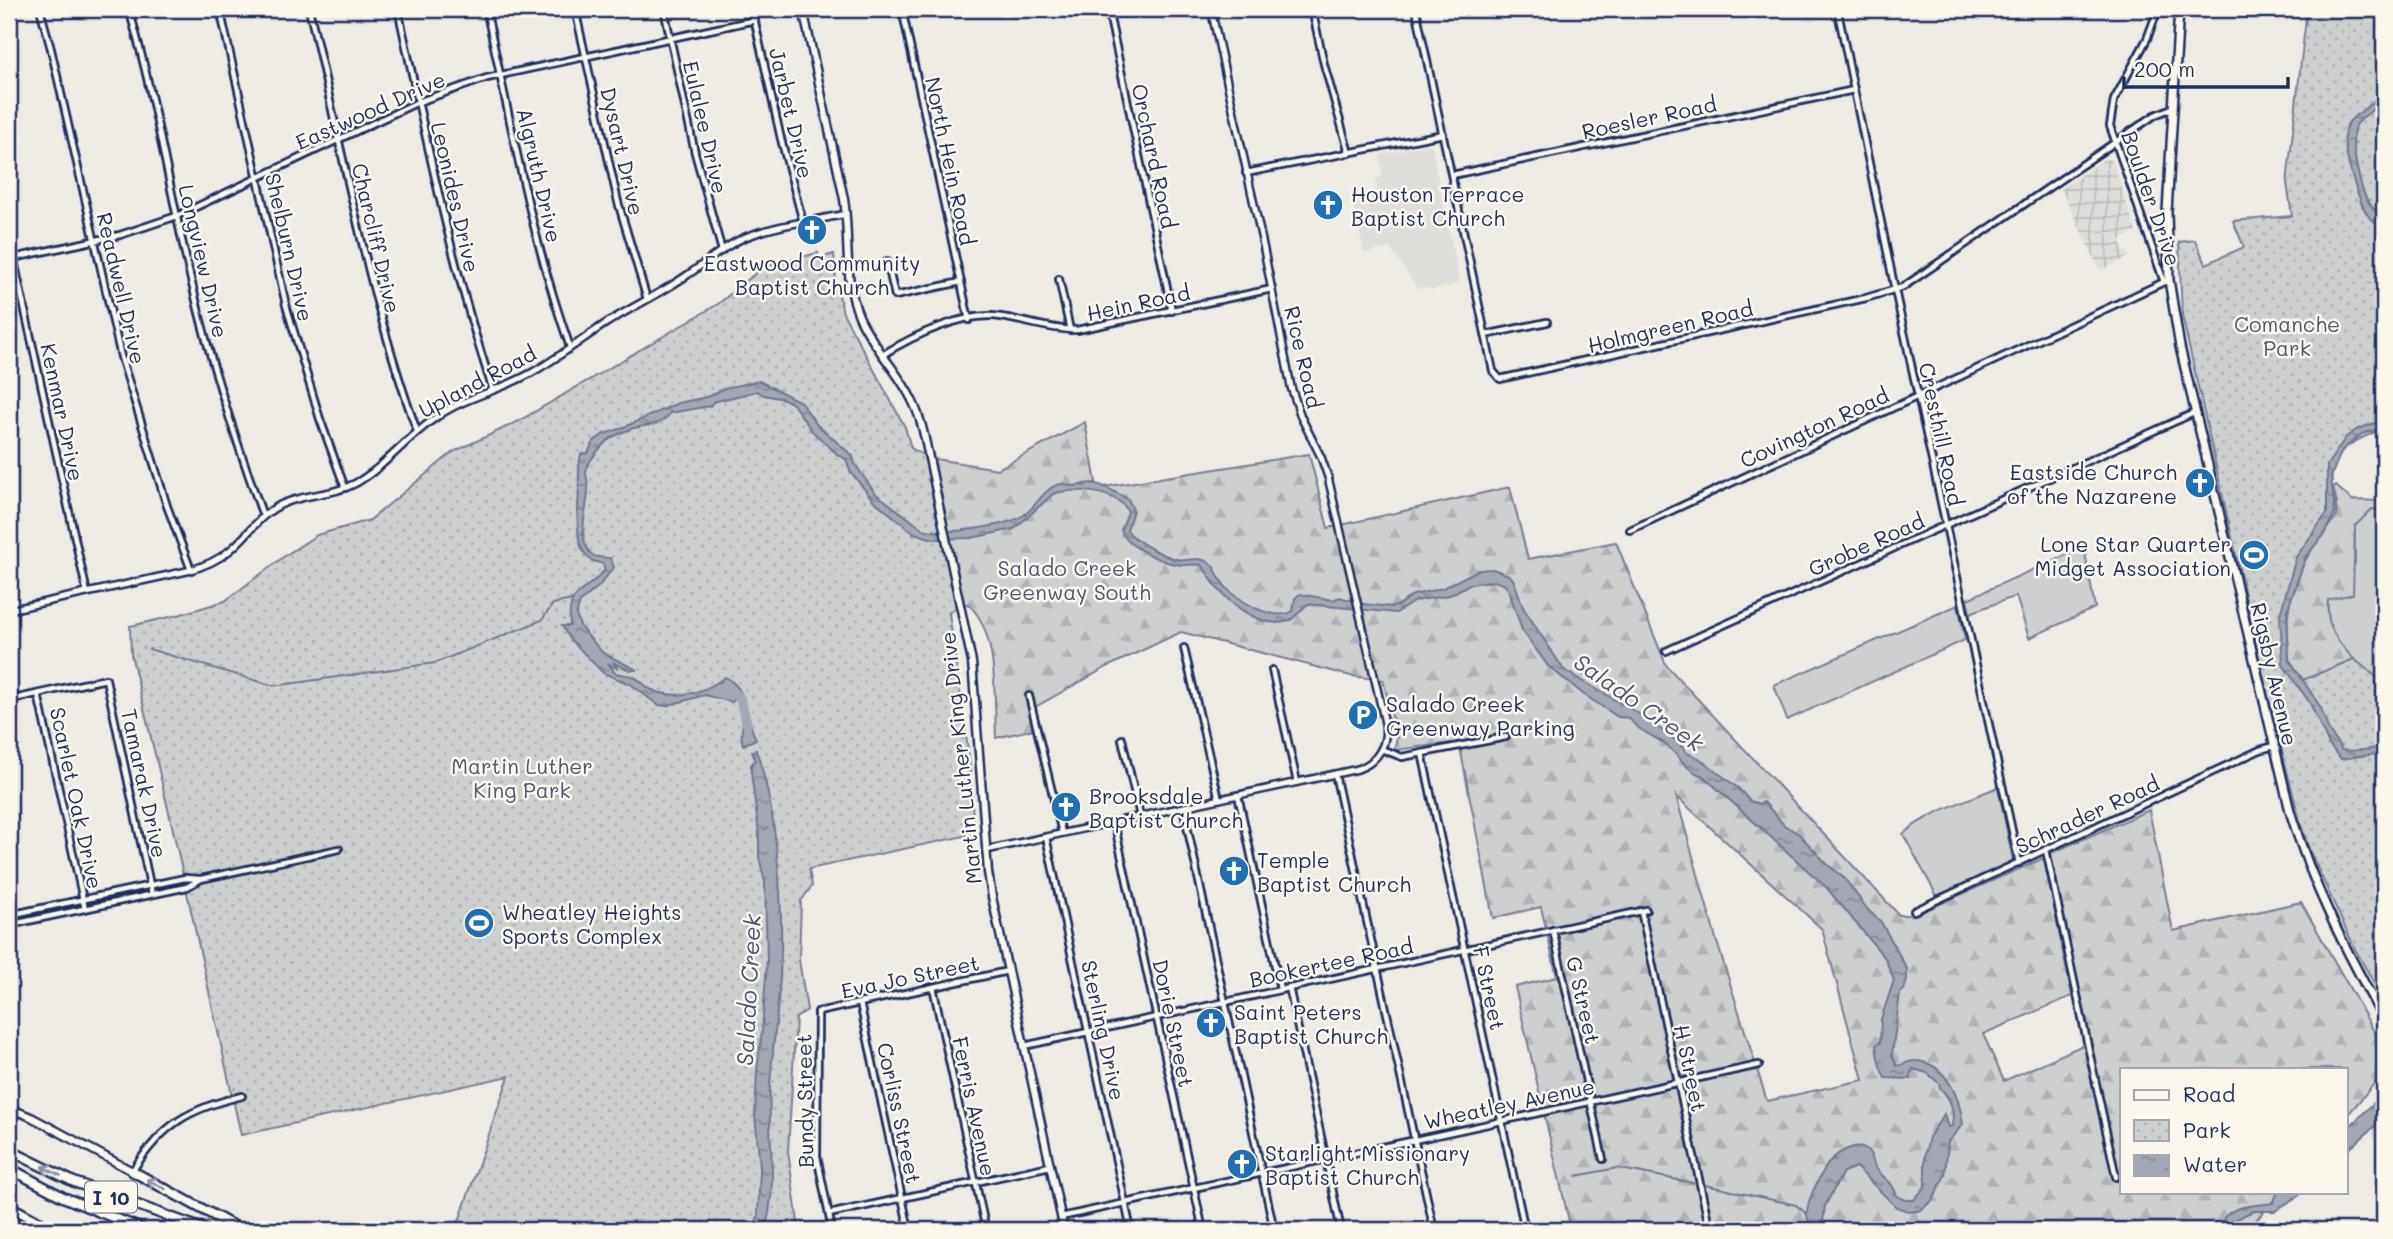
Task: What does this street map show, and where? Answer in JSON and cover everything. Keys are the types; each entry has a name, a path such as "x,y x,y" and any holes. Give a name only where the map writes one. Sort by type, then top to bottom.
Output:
{"highway":[{"name":"I 10","path":"9,1150 74,1182 206,1230"},
{"name":"I 10","path":"9,1168 63,1197 144,1230"},
{"path":"132,1171 241,1230"},
{"path":"10,1206 50,1228"}],"main road":[{"name":"Martin Luther King Drive","path":"803,9 846,214 847,262 854,302 863,324 911,396 922,426 963,615 972,662 992,898 1064,1230"},
{"name":"Rigsby Avenue","path":"2179,9 2167,212 2167,281 2180,347 2292,820 2312,878 2345,949 2384,1020"},
{"path":"9,1108 132,1171"},
{"path":"9,1197 16,1230"},
{"path":"29,1230 50,1228"}],"street":[{"name":"Readwell Drive","path":"40,9 121,357 143,433 191,570"},
{"name":"Longview Drive","path":"129,9 148,80 212,361 263,516"},
{"name":"Shelburn Drive","path":"219,9 286,305 306,376 345,488"},
{"name":"Charcliff Drive","path":"309,9 362,251 382,326 417,431"},
{"name":"Leonides Drive","path":"398,9 457,275 493,390"},
{"name":"Algruth Drive","path":"486,9 537,235 570,347"},
{"name":"Dysart Drive","path":"575,9 621,213 647,299"},
{"name":"Eulalee Drive","path":"664,9 695,153 722,251"},
{"name":"Jarbet Drive","path":"752,9 803,223"},
{"name":"North Hein Road","path":"902,9 969,320"},
{"name":"Orchard Road","path":"1108,9 1172,310"},
{"name":"Rice Road","path":"1211,9 1291,387 1301,418 1325,467 1340,529 1386,732 1381,749"},
{"path":"1312,9 1349,153"},
{"name":"Holmgreen Road","path":"1416,9 1485,335 1494,374 1498,379 1895,290 1907,285 2160,112 2172,108"},
{"name":"Boulder Drive","path":"2158,9 2147,39 2114,100 2110,125 2114,144 2167,281"},
{"name":"Cresthill Road","path":"1838,12 1917,396 2019,863"},
{"name":"Eastwood Drive","path":"11,259 134,231 177,216 418,103 501,75 755,20"},
{"name":"Roesler Road","path":"1452,175 1854,90"},
{"path":"1246,173 1443,134"},
{"name":"Upland Road","path":"9,610 191,570 213,561 230,551 263,516 279,506 301,497 345,488 376,469 417,431 448,410 526,377 748,236 846,214"},
{"name":"Kenmar Drive","path":"9,238 11,259 87,593"},
{"path":"887,261 895,296 961,282"},
{"path":"1059,279 1070,330"},
{"name":"Covington Road","path":"1630,530 2167,281"},
{"name":"Hein Road","path":"882,355 924,331 969,320 1000,317 1070,330 1084,330 1272,289"},
{"path":"1485,335 1547,322"},
{"name":"Grobe Road","path":"1666,651 2194,413"},
{"path":"1184,648 1219,799"},
{"path":"1272,670 1297,782"},
{"name":"Tamarak Drive","path":"38,694 106,679 152,894"},
{"path":"9,700 38,694"},
{"name":"Scarlet Oak Drive","path":"38,694 85,909"},
{"path":"1029,696 1062,834"},
{"path":"986,849 1364,767 1381,749 1402,758 1506,737"},
{"path":"1122,738 1140,816"},
{"name":"Schrader Road","path":"1914,911 2260,750 2274,746"},
{"name":"F Street","path":"1422,753 1525,1230"},
{"path":"1335,774 1434,1230"},
{"path":"1238,795 1280,989"},
{"path":"1183,807 1275,1230"},
{"name":"Dorie Street","path":"1115,822 1203,1230"},
{"name":"Sterling Drive","path":"1046,837 1131,1230"},
{"path":"9,915 185,878 201,879 339,849"},
{"path":"2046,850 2116,1177"},
{"path":"9,925 187,887 201,879"},
{"name":"Bookertee Road","path":"1024,1046 1643,911"},
{"name":"H Street","path":"1643,911 1710,1230"},
{"name":"G Street","path":"1553,930 1603,1159"},
{"name":"Eva Jo Street","path":"818,1012 1008,971"},
{"path":"1289,987 1341,1230"},
{"name":"Ferris Avenue","path":"933,988 986,1230"},
{"name":"Corliss Street","path":"860,1003 909,1230"},
{"name":"Bundy Street","path":"818,1012 817,1156 832,1230"},
{"name":"Wheatley Avenue","path":"1061,1217 1759,1065"},
{"path":"132,1171 149,1145 183,1116 242,1096"},
{"path":"829,1214 1050,1166"}],"shaded area":[{"path":"1431,144 1460,283 1432,290 1427,287 1418,289 1390,248 1364,253 1352,198 1378,192 1375,178 1383,176 1379,155"},
{"path":"2109,159 2114,164 2136,232 2120,240 2129,257 2100,271 2061,189 2103,160"}],"green space":[{"name":"Comanche Park","path":"2307,9 2384,9 2384,428 2347,446 2334,461 2332,483 2337,516 2313,547 2296,581 2288,617 2287,637 2290,660 2303,680 2354,659 2384,683 2384,1001 2355,949 2311,854 2301,825 2267,693 2182,315 2179,242 2195,240 2206,264 2244,247 2233,221 2292,216 2287,183"},
{"name":"Martin Luther King Park","path":"818,253 819,258 834,254 836,282 843,313 905,427 911,448 928,458 960,605 949,613 969,757 974,834 809,869 812,886 801,901 799,960 807,1010 796,1018 788,1151 799,1230 456,1230 509,1076 241,1135 131,654 130,626 225,601 317,535 370,520 453,452 517,422 718,304 762,268"},
{"name":"Salado Creek Greenway South","path":"1085,422 1097,488 1309,454 1328,528 1510,487 1528,559 1616,542 1666,665 1899,915 1915,915 2044,858 2072,996 1983,1034 2004,1081 2083,1045 2088,1031 2049,854 2149,810 2173,931 2301,902 2384,1049 2384,1072 2348,1115 2348,1068 2120,1068 2120,1194 2279,1194 2248,1230 1786,1230 1767,1223 1739,1230 1571,1230 1515,987 1557,977 1541,907 1493,918 1459,742 1394,750 1397,737 1383,680 1351,676 1181,632 1109,666 1035,707 1028,707 1034,729 996,738 990,648 978,616 968,604 960,605 928,458 998,469","holes":["1676,796 1822,929 1863,1080 1767,1101 1716,939"]},
{"path":"2336,486 2352,500 2384,501 2384,510 2372,509 2355,526 2353,594 2328,600 2330,625 2342,646 2354,659 2303,680 2289,659 2287,611 2307,554 2323,536 2337,503 2333,487"},
{"path":"2372,508 2384,510 2384,683 2338,644 2332,634 2328,613 2328,599 2355,563 2355,526"},
{"path":"2084,547 2095,608 2029,638 2016,596 1970,613 1967,599"},
{"path":"1958,605 1965,640 1787,720 1774,685"},
{"path":"1998,787 2013,861 1937,896 1903,834 1936,813"}],"water":[{"path":"2384,52 2382,99 2355,127 2353,142 2366,198 2384,218 2384,226 2372,220 2363,207 2351,173 2344,138 2350,121 2368,107 2378,93 2380,63"},
{"path":"759,381 801,402 817,425 853,456 855,464 875,493 923,529 959,531 1004,523 1024,515 1055,486 1093,483 1128,499 1133,510 1127,530 1137,540 1170,557 1200,559 1209,563 1227,589 1244,602 1265,612 1285,614 1293,611 1295,598 1300,594 1333,600 1340,597 1363,604 1391,607 1413,595 1443,588 1478,570 1493,569 1509,575 1524,609 1564,670 1639,714 1677,741 1687,753 1699,758 1738,788 1750,801 1760,804 1764,802 1784,825 1799,834 1845,879 1868,910 1881,922 1907,969 1907,980 1900,993 1892,1055 1897,1066 1914,1061 1935,1067 1943,1074 1959,1103 1963,1124 1948,1142 1945,1175 1933,1200 1921,1210 1911,1212 1896,1207 1856,1167 1843,1172 1825,1206 1823,1222 1833,1230 1815,1230 1811,1225 1807,1210 1814,1190 1827,1165 1840,1153 1853,1147 1864,1148 1897,1196 1914,1200 1925,1187 1925,1155 1929,1137 1944,1114 1948,1127 1952,1126 1953,1115 1947,1096 1939,1083 1927,1073 1913,1069 1911,1079 1885,1078 1876,1045 1880,1043 1881,1019 1894,980 1885,958 1826,887 1703,776 1691,770 1665,744 1641,730 1629,718 1618,717 1548,666 1522,630 1505,585 1494,581 1470,584 1450,595 1415,601 1396,613 1308,604 1292,619 1283,622 1263,620 1243,611 1226,598 1201,565 1175,564 1139,549 1121,530 1128,512 1123,505 1105,495 1082,491 1053,494 1014,529 971,538 933,539 914,533 873,500 850,471 846,459 812,431 793,404 757,391 713,402 710,406 670,413 662,421 616,435 595,454 586,473 588,497 584,539 592,555 610,558 614,567 598,587 580,602 576,615 581,628 603,653 637,670 614,663 618,669 608,663 615,673 634,677 659,693 689,694 725,677 733,682 743,697 756,739 743,745 744,715 738,697 732,702 705,695 666,706 658,705 632,685 603,673 570,639 562,626 570,626 574,598 605,570 603,564 586,555 579,538 581,454 588,453 594,441 604,434 678,403 707,397 725,388"},
{"path":"2384,420 2384,427 2362,434 2342,450 2331,476 2335,513 2323,536 2306,556 2287,611 2289,659 2321,708 2329,731 2342,750 2384,746 2384,753 2341,759 2329,745 2310,703 2283,665 2280,615 2296,557 2327,513 2327,465 2346,437 2358,429"},
{"path":"756,750 770,802 778,862 781,922 779,990 769,1105 772,1177 765,1230 753,1230 758,1216 760,1167 755,1115 757,1071 767,961 765,882 759,857 759,834 751,772 751,765 755,760 752,751"},
{"path":"2384,1093 2384,1118 2348,1150 2348,1128"},
{"path":"2277,1194 2301,1194 2275,1211 2253,1211 2232,1221 2231,1230 2226,1230 2222,1221 2231,1211 2273,1203"}],"waterway":[{"path":"149,649 271,685 281,685 435,663 542,620 553,604 572,600"},
{"name":"Salado Creek","path":"732,691 740,698 747,724"},
{"path":"1576,1176 1617,1168 1693,1183"},
{"path":"1705,1185 1796,1205 1807,1214"}],"place":[{"name":"Houston Terrace Baptist Church","path":"1328,205"},
{"name":"Eastwood Community Baptist Church","path":"812,230"},
{"name":"Eastside Church of the Nazarene","path":"2200,483"},
{"name":"Lone Star Quarter Midget Association","path":"2254,555"},
{"name":"Salado Creek Greenway Parking","path":"1363,715"},
{"name":"Brooksdale Baptist Church","path":"1066,807"},
{"name":"Temple Baptist Church","path":"1234,871"},
{"name":"Wheatley Heights Sports Complex","path":"479,923"},
{"name":"Saint Peters Baptist Church","path":"1211,1023"},
{"name":"Starlight Missionary Baptist Church","path":"1242,1164"}]}
